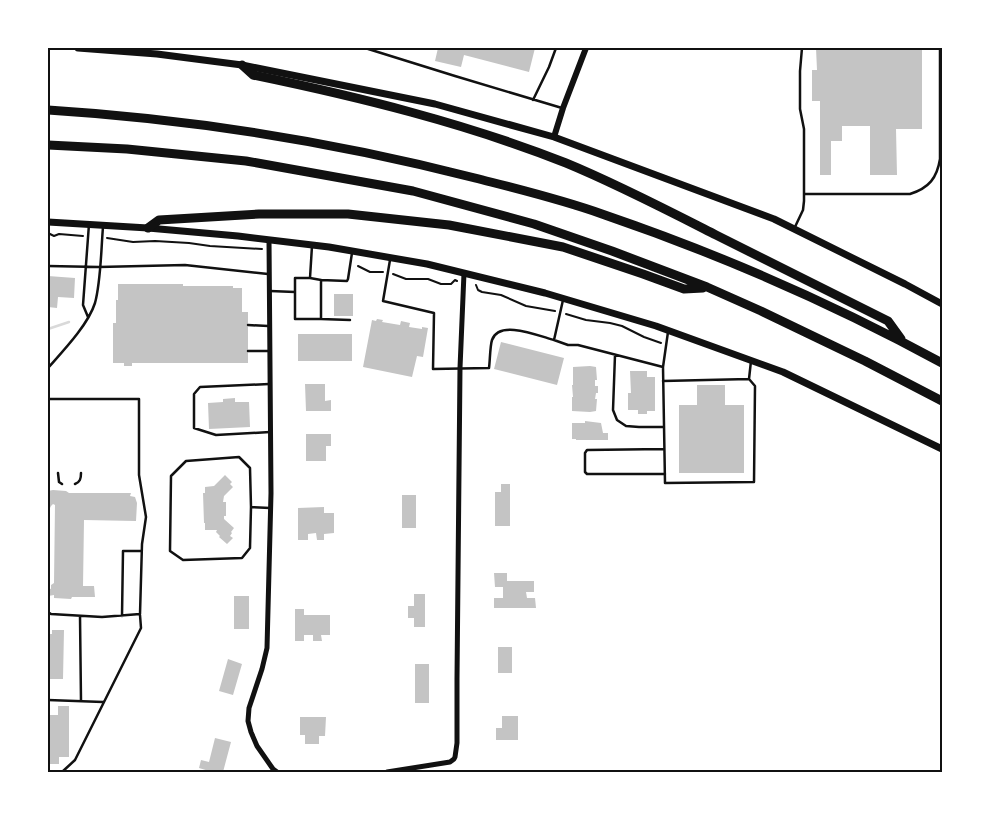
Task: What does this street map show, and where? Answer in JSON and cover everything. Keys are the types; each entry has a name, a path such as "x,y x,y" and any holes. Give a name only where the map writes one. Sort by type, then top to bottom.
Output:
{"highway":[{"path":"242,65 253,75 364,99 428,117 566,164 683,217 888,321 903,342"},
{"path":"48,110 178,122 301,139 427,166 550,197 602,213 686,245 799,292 942,363"},
{"path":"48,145 127,149 246,161 413,191 534,224 707,287 848,352 942,401"},
{"path":"148,228 160,220 259,214 348,214 449,225 563,247 684,289 707,287"}],"main road":[{"path":"78,48 157,54 242,65 435,104 554,137 765,216 942,304"},
{"path":"48,222 148,228 312,245 427,264 464,273 564,299 668,330 783,372 942,449"}],"street":[{"path":"554,137 586,48"},
{"path":"269,240 270,508 267,648 248,721 257,746 276,772"},
{"path":"387,772 422,769 450,762 455,757 457,743 460,368 464,273"}],"lane":[{"path":"365,48 563,108"},
{"path":"533,100 556,48"},
{"path":"794,229 803,210 804,194 804,129 800,109 802,48"},
{"path":"804,194 910,194 926,187 932,181 940,159 940,48"},
{"path":"88,224 83,305 88,317"},
{"path":"48,368 68,347 88,317 94,304 98,287 103,225"},
{"path":"310,278 312,245"},
{"path":"350,320 296,319 295,278 347,281 352,251"},
{"path":"390,258 383,300 434,313 433,369 489,368 492,340 497,333 509,329 663,367"},
{"path":"48,266 185,265 269,274"},
{"path":"321,280 321,319"},
{"path":"270,291 296,292"},
{"path":"554,340 564,299"},
{"path":"248,325 270,326"},
{"path":"668,330 663,367 665,483 754,482 755,386 749,379 751,361"},
{"path":"248,351 270,351"},
{"path":"616,355 614,410 617,420 626,426 639,428 664,427"},
{"path":"663,381 749,379"},
{"path":"270,384 200,387 194,394 194,428 216,435 270,432"},
{"path":"48,399 139,399 139,475 146,517 141,551 141,628 75,760 62,772"},
{"path":"664,449 587,450 585,453 585,472 587,474 665,474"},
{"path":"239,457 250,468 251,506 250,548 242,558 183,560 170,551 170,476 186,461 239,457"},
{"path":"58,473 59,482 62,484"},
{"path":"75,484 81,478 81,473"},
{"path":"251,506 270,508"},
{"path":"122,616 123,551 141,551"},
{"path":"48,612 51,614 102,618 140,614"},
{"path":"80,616 80,701"},
{"path":"48,700 104,702"}],"path":[{"path":"48,233 54,236 59,234 88,236"},
{"path":"102,237 133,242 155,241 269,249"},
{"path":"358,266 370,272 388,273 406,279 428,279 441,284 451,284 455,280 476,285 478,290 482,292 501,296 526,306 622,326 644,337 666,344"}],"building":[{"path":"438,48 535,48 529,72 464,55 461,67 435,61"},
{"path":"816,48 922,48 922,129 896,129 897,175 870,175 870,126 842,126 842,141 831,141 831,175 820,175 820,101 812,101 812,70 817,70"},
{"path":"48,276 75,278 74,298 58,297 57,308 48,307"},
{"path":"118,284 183,284 183,286 233,286 233,288 242,288 242,312 248,312 248,363 132,363 132,366 124,366 124,363 113,363 113,323 116,323"},
{"path":"334,294 353,294 353,316 334,316"},
{"path":"377,319 383,320 382,322 400,325 401,321 410,323 409,327 428,328 423,357 417,356 412,377 363,367 372,320 376,321"},
{"path":"298,334 352,334 352,361 298,361"},
{"path":"501,342 564,358 557,385 494,369"},
{"path":"573,367 596,367 597,380 595,380 595,386 598,386 598,393 596,393 595,399 597,399 596,411 572,411"},
{"path":"630,371 647,371 647,377 655,377 655,411 647,411 647,414 638,414 638,410 628,410 628,393 631,393"},
{"path":"305,384 325,384 325,401 331,400 331,411 306,411"},
{"path":"697,385 725,385 725,405 744,405 744,473 679,473 679,405 697,405"},
{"path":"235,398 235,402 249,402 250,427 209,429 208,403 223,402 223,399"},
{"path":"585,421 601,423 603,433 608,433 608,440 572,439 572,423 585,423"},
{"path":"306,434 331,434 331,446 326,446 326,461 306,461"},
{"path":"225,475 232,482 230,484 233,487 224,496 223,502 226,502 226,516 224,516 224,519 234,528 230,536 233,538 227,544 219,537 216,532 217,530 205,530 203,493 205,493 205,487 214,486"},
{"path":"501,484 510,484 510,526 495,526 495,492 501,492"},
{"path":"48,491 69,493 131,493 130,496 135,497 137,503 136,521 84,520 83,586 94,586 95,597 72,597 71,599 54,598 54,595 48,596 48,588 51,589 51,585 54,583 55,505 53,504 48,510"},
{"path":"402,495 416,495 416,528 402,528"},
{"path":"324,507 324,513 334,513 334,533 324,534 324,540 317,540 316,533 308,534 308,540 298,540 298,508"},
{"path":"494,573 507,573 507,581 534,581 534,592 526,592 527,598 535,598 536,608 494,608 494,598 503,598 503,587 495,587"},
{"path":"414,594 425,594 425,627 414,627 414,618 408,618 408,606 414,606"},
{"path":"234,596 249,596 249,629 234,629"},
{"path":"295,609 304,609 304,615 330,615 330,635 321,635 322,641 313,641 313,635 304,635 304,641 295,641"},
{"path":"52,630 64,630 63,679 48,679 48,634 52,634"},
{"path":"498,647 512,647 512,673 498,673"},
{"path":"228,659 242,664 233,695 219,691"},
{"path":"415,664 429,664 429,703 415,703"},
{"path":"58,706 69,706 69,757 59,757 59,764 48,764 48,715 58,715"},
{"path":"502,716 518,716 518,740 496,740 496,728 502,728"},
{"path":"300,717 326,717 325,736 319,736 319,744 305,744 305,735 300,735"},
{"path":"215,738 231,742 223,772 209,772 199,768 201,760 209,762"}],"waterway":[{"path":"48,329 69,322"}]}
